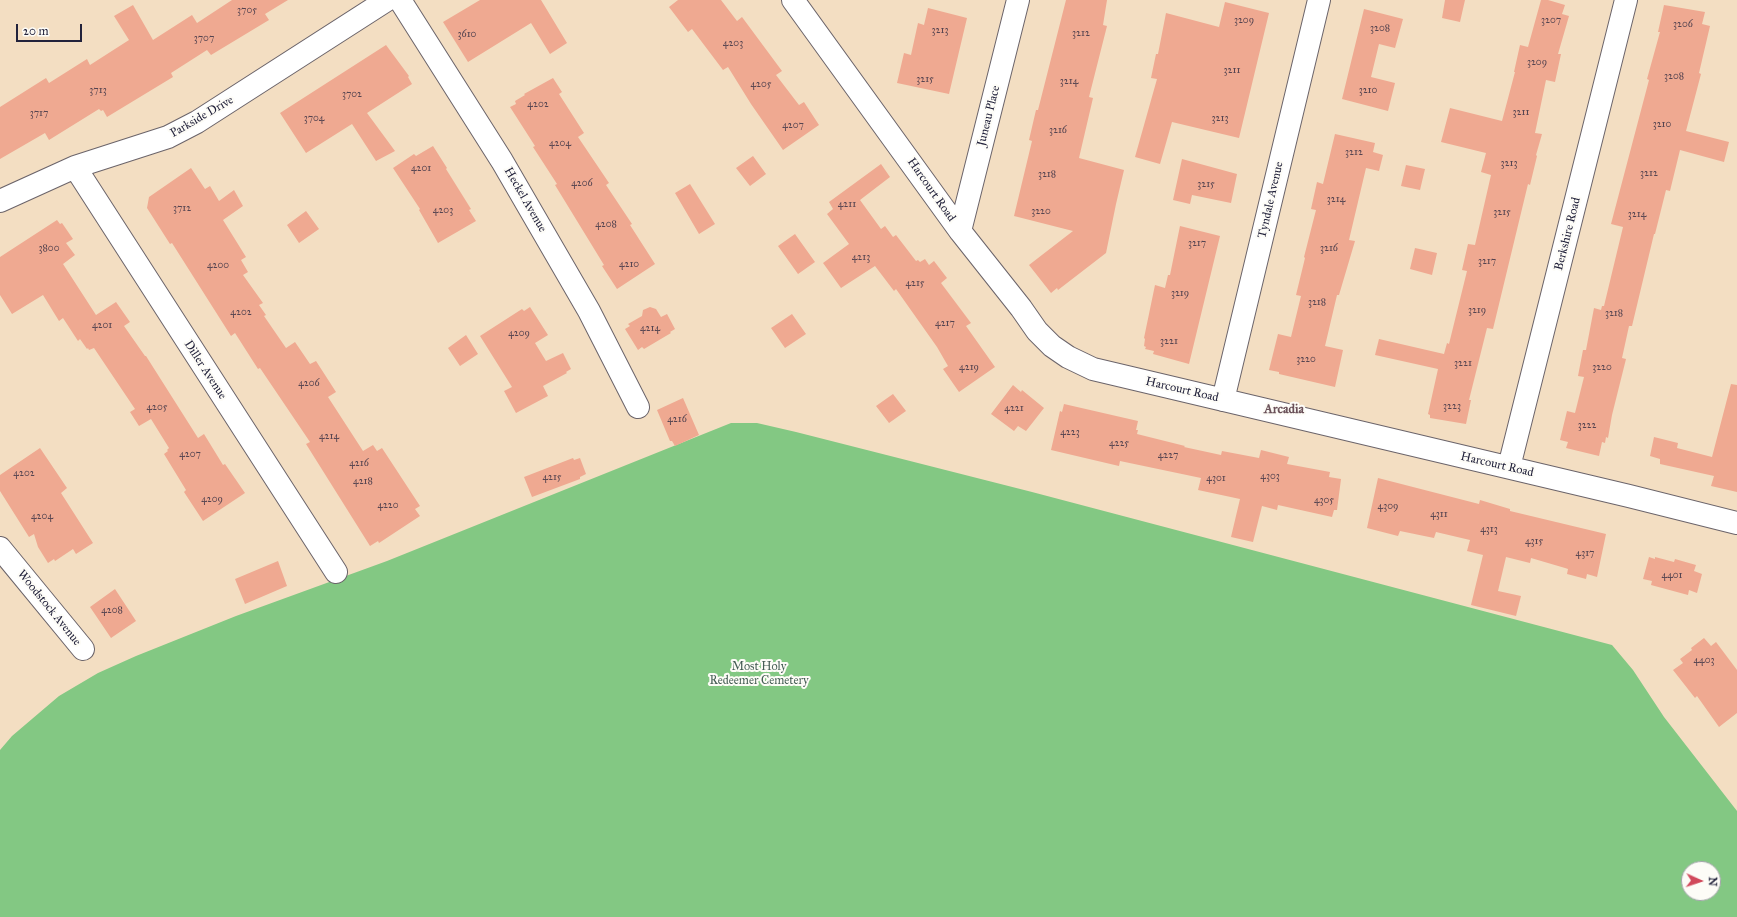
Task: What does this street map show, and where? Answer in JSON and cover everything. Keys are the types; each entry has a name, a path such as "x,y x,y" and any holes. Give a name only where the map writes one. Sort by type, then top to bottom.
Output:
{"street":[{"name":"Parkside Drive","path":"0,201 75,168 168,137 197,122 387,0"},
{"name":"Heckel Avenue","path":"400,0 510,175 589,311 638,408"},
{"name":"Harcourt Road","path":"793,0 960,231 1021,308 1037,331 1052,346 1068,357 1093,369 1509,467 1737,523"},
{"name":"Juneau Place","path":"960,231 1018,0"},
{"name":"Tyndale Avenue","path":"1223,400 1319,0"},
{"name":"Berkshire Road","path":"1509,467 1626,0"},
{"name":"Diller Avenue","path":"75,168 336,572"},
{"name":"Woodstock Avenue","path":"0,548 83,649"}],"green space":[{"name":"Most Holy Redeemer Cemetery","path":"731,423 757,423 1032,492 1612,645 1633,670 1664,717 1737,811 1737,917 0,917 0,750 12,736 59,696 98,673 136,656 236,616 387,561"}],"building":[{"path":"232,0 288,0 265,14 269,20 211,55 207,50 171,73 173,77 107,117 103,110 101,111 99,109 49,140 45,133 0,159 0,107 46,78 49,83 87,59 90,65 129,40 114,16 133,5 153,40 192,15 197,23"},
{"path":"480,0 541,0 567,43 550,54 531,23 468,62 443,22"},
{"path":"678,0 721,0 737,21 742,17 782,71 776,75 799,105 804,102 819,125 783,150 751,104 728,67 723,70 692,29 688,32 669,7"},
{"path":"1066,0 1107,0 1103,25 1107,26 1089,97 1093,98 1079,158 1124,170 1106,253 1058,290 1057,288 1051,293 1029,265 1073,231 1014,216 1032,141 1029,140 1036,110 1038,110"},
{"path":"1445,0 1465,0 1460,22 1442,18"},
{"path":"1541,0 1548,0 1565,5 1562,14 1569,16 1558,54 1561,54 1555,82 1546,80 1535,133 1542,134 1530,185 1528,184 1493,329 1487,328 1469,400 1471,400 1466,424 1430,418 1430,415 1428,414 1438,369 1375,355 1379,339 1444,354 1447,343 1449,344 1467,271 1462,270 1468,244 1475,245 1491,175 1481,172 1486,153 1441,142 1450,108 1502,121 1515,72 1520,45 1528,47"},
{"path":"1225,2 1269,13 1239,138 1172,122 1160,164 1135,157 1157,79 1151,78 1156,54 1158,54 1166,13 1219,27"},
{"path":"1664,5 1705,12 1702,24 1710,26 1699,73 1701,74 1686,131 1729,142 1724,162 1680,150 1670,191 1666,190 1654,234 1632,326 1629,326 1622,358 1626,359 1612,415 1608,438 1606,437 1605,443 1602,442 1599,456 1566,448 1568,442 1560,440 1567,411 1575,413 1584,377 1578,376 1583,350 1586,350 1594,308 1601,310 1602,306 1604,306 1623,227 1611,224 1649,80 1647,79 1660,32 1658,32"},
{"path":"928,8 967,18 949,94 897,83 904,53 911,55 918,23 924,25"},
{"path":"1364,9 1403,19 1395,48 1379,44 1371,77 1395,83 1388,111 1342,99"},
{"path":"386,45 409,76 408,77 412,84 367,113 395,151 376,161 352,124 306,153 280,113"},
{"path":"553,78 562,92 559,94 584,133 578,137 609,183 606,185 632,224 630,225 655,264 617,289 555,185 557,184 533,147 535,146 510,107 516,104 515,101 525,95 524,94"},
{"path":"1335,134 1375,143 1373,152 1383,155 1379,171 1366,168 1349,240 1355,241 1339,295 1337,295 1325,346 1343,350 1335,387 1279,374 1279,372 1269,370 1278,334 1291,337 1301,296 1296,295 1316,210 1311,209 1317,182 1323,184"},
{"path":"433,146 471,209 469,210 476,221 438,243 419,210 420,209 393,168 414,154 416,156"},
{"path":"753,156 766,174 750,186 736,168"},
{"path":"1182,159 1237,174 1231,203 1192,195 1190,204 1173,200"},
{"path":"881,164 890,177 860,200 881,229 885,226 893,237 896,235 916,261 918,260 920,262 925,259 929,265 934,261 947,278 941,283 971,323 966,326 995,367 959,392 943,369 948,366 937,347 896,289 894,291 875,266 841,288 823,263 849,244 827,214 833,209 829,202"},
{"path":"1406,165 1425,169 1420,190 1401,186"},
{"path":"191,168 205,189 210,186 219,201 234,190 243,206 223,220 246,257 241,260 248,272 243,275 263,303 259,305 266,315 264,316 286,348 295,342 310,364 316,361 336,392 328,397 363,451 373,445 377,451 382,448 420,506 415,509 420,516 379,543 378,541 370,546 306,444 310,442 260,368 258,369 235,333 231,336 172,243 170,244 147,208 149,197"},
{"path":"690,184 715,224 699,234 675,193"},
{"path":"306,211 319,229 299,243 287,225"},
{"path":"57,220 60,224 62,223 73,239 66,243 75,255 63,264 96,315 116,302 130,322 124,326 146,356 198,438 204,434 223,465 225,464 245,493 203,521 184,492 186,490 164,454 169,448 151,419 139,426 130,412 135,409 94,348 89,350 80,339 78,341 63,318 59,321 43,295 12,314 0,295 0,257"},
{"path":"1180,226 1220,236 1189,364 1153,354 1154,351 1145,349 1146,347 1144,346 1144,338 1155,285 1165,288 1168,275 1170,275"},
{"path":"795,234 815,262 798,274 778,246"},
{"path":"1415,248 1437,253 1432,275 1410,269"},
{"path":"530,307 548,335 535,343 546,361 563,353 571,369 566,372 567,373 543,386 548,396 516,413 504,391 512,387 480,336 522,309 524,311"},
{"path":"650,307 656,309 661,317 667,314 675,329 644,349 642,347 638,350 625,329 630,326 628,324 642,316 643,310"},
{"path":"792,314 806,334 785,348 771,328"},
{"path":"466,335 478,354 460,366 448,348"},
{"path":"1731,384 1737,385 1737,492 1711,486 1714,476 1660,464 1660,459 1650,456 1654,437 1678,443 1677,448 1712,457"},
{"path":"1013,385 1021,392 1022,390 1044,408 1026,431 1018,426 1014,431 991,414"},
{"path":"893,394 906,411 889,423 876,406"},
{"path":"683,398 699,435 675,446 672,441 670,441 657,410"},
{"path":"1064,404 1138,421 1136,430 1138,430 1137,434 1185,446 1184,447 1221,455 1222,451 1259,458 1261,450 1289,457 1287,464 1330,472 1329,477 1341,479 1337,510 1334,510 1332,517 1278,505 1277,510 1262,506 1253,542 1231,537 1240,499 1198,490 1201,478 1120,461 1119,466 1051,450 1060,411 1062,412"},
{"path":"40,448 67,488 61,493 93,543 76,554 73,549 55,561 54,559 48,563 38,547 34,534 29,537 0,491 0,475"},
{"path":"573,458 574,460 580,458 586,474 580,477 580,479 532,497 524,477"},
{"path":"1378,478 1479,504 1480,500 1510,509 1510,511 1606,534 1597,577 1587,574 1586,579 1567,574 1568,569 1531,558 1530,563 1506,557 1498,591 1521,596 1516,616 1471,605 1483,555 1467,551 1470,540 1436,532 1434,538 1400,531 1398,536 1367,528"},
{"path":"1649,557 1674,562 1675,559 1696,565 1694,571 1702,574 1697,593 1689,590 1688,595 1651,585 1652,581 1643,579"},
{"path":"278,561 287,586 245,604 235,579"},
{"path":"115,589 136,621 111,638 90,607"},
{"path":"1704,638 1711,646 1716,642 1737,670 1737,713 1719,727 1697,696 1695,698 1673,670 1683,663 1680,659"}],"district":[{"name":"Arcadia","path":"1284,410"}]}
